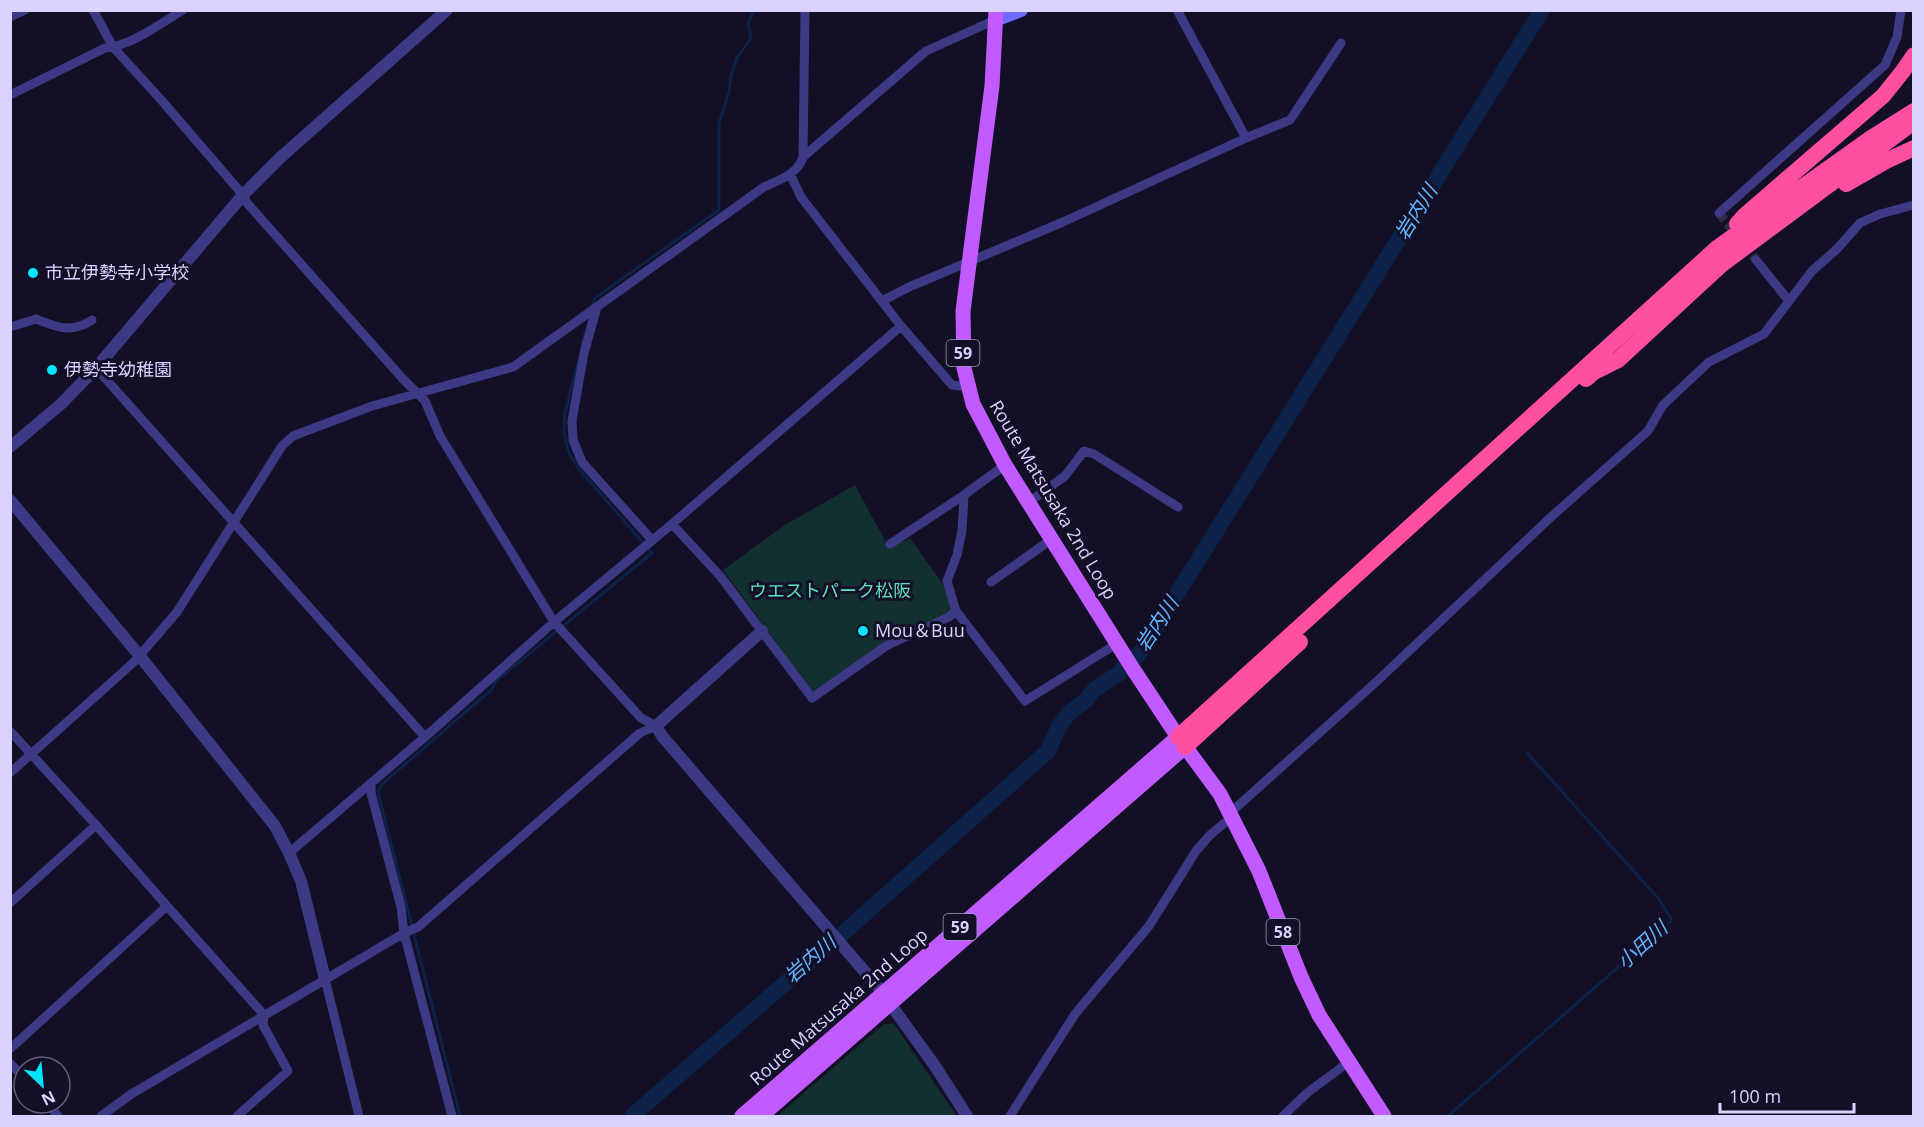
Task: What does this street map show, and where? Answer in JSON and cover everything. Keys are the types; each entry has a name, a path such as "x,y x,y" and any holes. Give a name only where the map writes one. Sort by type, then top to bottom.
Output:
{"highway":[{"path":"1182,742 1717,248 1744,216 1883,96 1914,55"},
{"path":"1717,248 1871,138 1914,111"},
{"path":"1182,742 1594,372 1618,360 1721,265 1914,122"},
{"path":"1805,203 1832,192 1914,148"}],"main road":[{"path":"996,15 1021,10"},
{"name":"Route Matsusaka 2nd Loop","path":"761,1116 887,999 1182,742 1133,669 1117,651 1052,539 1005,465 976,411 968,387 963,328 969,262 992,86 996,15"},
{"name":"58","path":"1182,742 1220,794 1231,815 1259,871 1301,977 1319,1015 1384,1116"},
{"name":"Route Matsusaka 2nd Loop","path":"742,1116 887,999"}],"street":[{"path":"10,17 25,10"},
{"path":"93,10 113,47 403,380 419,393 425,401 440,436 555,624 641,718 656,726 662,736 843,946 887,999 935,1066 967,1116"},
{"path":"10,94 105,48 127,42 183,10"},
{"path":"10,447 61,404 96,368 243,195 290,149 447,10"},
{"path":"10,773 134,662 177,612 282,446 293,436 372,406 513,367 764,187 790,174 801,164 803,157 805,10"},
{"path":"1177,10 1246,138"},
{"path":"1719,213 1885,65 1897,37 1901,10"},
{"path":"803,157 926,51 996,15"},
{"path":"882,302 909,287 1063,222 1290,120 1341,43"},
{"path":"790,174 801,197 882,302 952,386 968,387"},
{"path":"1010,1116 1075,1014 1149,926 1196,851 1210,835 1551,517 1635,444 1648,431 1663,405 1709,362 1764,334 1812,271 1837,249 1860,223 1880,214 1914,205"},
{"path":"1756,260 1789,301"},
{"path":"593,310 572,421 573,440 582,462 648,544"},
{"path":"10,327 36,319 60,328 83,326 92,320"},
{"path":"290,853 902,326"},
{"path":"96,368 425,736"},
{"path":"1029,502 1065,477 1084,451 1094,454 1178,507"},
{"path":"890,544 1005,465"},
{"path":"964,495 959,544 947,581 956,611 1026,701 1117,651"},
{"path":"10,500 139,655 275,825 290,853 301,881 359,1116"},
{"path":"672,524 721,577 812,698 886,646 949,617 956,611"},
{"path":"991,582 1052,539"},
{"path":"101,1116 133,1094 264,1015 418,927 640,734 656,726 762,631"},
{"path":"10,731 264,1015 263,1024 288,1071 237,1116"},
{"path":"371,783 371,793 452,1116"},
{"path":"10,903 96,825"},
{"path":"10,1049 167,906"},
{"path":"1283,1116 1314,1087 1350,1061"}],"green space":[{"name":"ウエストパーク松阪","path":"855,485 889,548 910,538 944,586 953,606 948,613 814,692 723,570 785,525"},
{"path":"884,1024 894,1024 957,1116 777,1116"}],"waterway":[{"path":"592,306 595,298 719,210 719,123 737,58 751,38 748,24 754,10"},
{"name":"岩内川","path":"632,1116 1048,751 1059,726 1070,712 1086,700 1095,689 1118,674 1140,653 1542,10"},
{"path":"582,344 590,316"},
{"path":"460,1116 378,792 381,785 491,690 496,681 652,553 579,469 568,451 564,432 565,413 578,362"},
{"name":"小田川","path":"1448,1116 1672,920 1658,898 1527,753"}],"tunnel":[{"path":"1719,213 1756,260"}],"place":[{"name":"市立伊勢寺小学校","path":"33,273"},
{"name":"伊勢寺幼稚園","path":"52,370"},
{"name":"Mou＆Buu","path":"863,631"}]}
